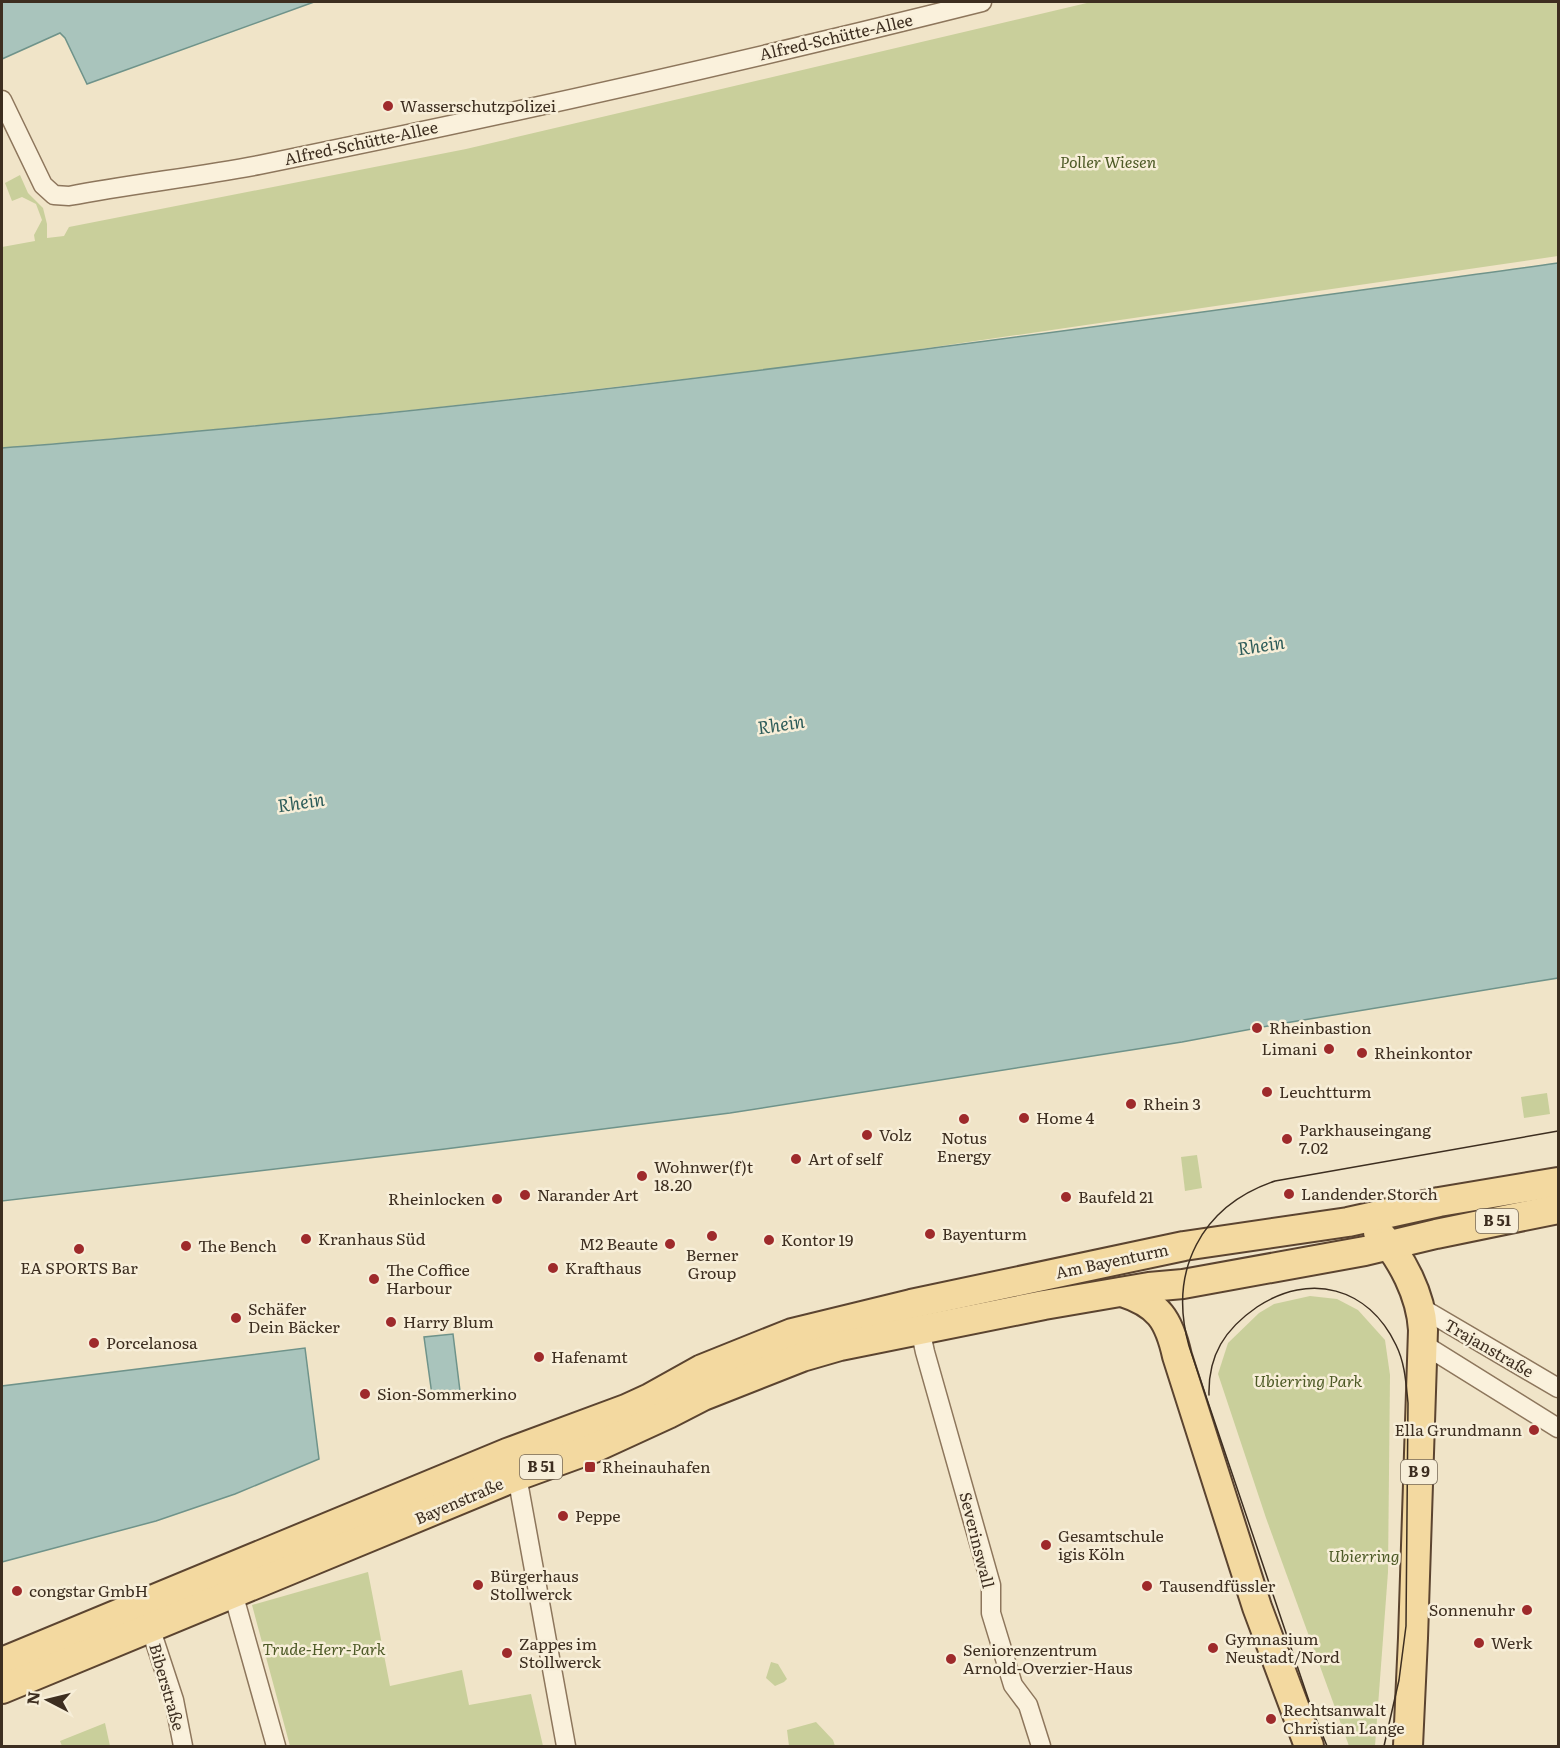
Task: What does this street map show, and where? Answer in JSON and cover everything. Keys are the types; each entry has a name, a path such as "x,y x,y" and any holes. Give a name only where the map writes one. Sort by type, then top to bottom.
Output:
{"main road":[{"name":"Am Bayenturm","path":"878,1314 1184,1246 1348,1222 1439,1202 1558,1182"},
{"name":"B 51","path":"1389,1245 1558,1209"},
{"name":"B 9","path":"1348,1222 1369,1227 1378,1232 1389,1245 1409,1279 1420,1307"},
{"path":"1171,1331 1180,1299 1202,1266 1268,1234"},
{"name":"B 9","path":"1408,1746 1423,1344 1420,1307 1425,1279 1426,1245 1436,1234"},
{"name":"Am Bayenturm","path":"921,1329 1389,1245"},
{"path":"1119,1261 1130,1270 1129,1283 1122,1292 1138,1297 1151,1307 1163,1318 1171,1331 1257,1607 1309,1746"},
{"path":"978,1290 987,1294 990,1300 990,1308 984,1317"},
{"name":"Bayenstraße","path":"2,1689 345,1549 651,1398 702,1369 792,1333 878,1314"},
{"name":"Bayenstraße","path":"2,1662 512,1465 594,1448 703,1395 802,1357 840,1346 921,1329"}],"street":[{"name":"Alfred-Schütte-Allee","path":"2,100 43,185 54,195 69,196 257,165 528,109 982,2"},
{"name":"Trajanstraße","path":"1420,1307 1558,1388"},
{"name":"Severinswall","path":"921,1329 925,1352 991,1585 991,1613 1013,1685 1028,1705 1041,1746"},
{"name":"Trajanstraße","path":"1423,1344 1558,1428"},
{"path":"512,1465 566,1746"},
{"path":"233,1593 276,1746"},
{"name":"Biberstraße","path":"150,1627 174,1700 183,1746"}],"green space":[{"name":"Poller Wiesen","path":"1091,2 1558,2 1558,256 832,362 432,408 2,448 2,247 35,241 34,235 42,220 36,204 22,197 12,201 5,183 20,175 28,193 43,208 47,224 47,238 64,236 69,227 466,149"},
{"path":"1547,1093 1550,1114 1524,1118 1521,1097"},
{"path":"1197,1155 1202,1188 1185,1191 1181,1157"},
{"name":"Ubierring Park","path":"1310,1296 1337,1299 1358,1310 1385,1340 1390,1375 1388,1572 1375,1746 1349,1746 1266,1518 1218,1374 1228,1343 1259,1313 1274,1304"},
{"name":"Trude-Herr-Park","path":"368,1572 390,1686 462,1670 469,1705 531,1694 543,1746 290,1746 252,1605"},
{"path":"771,1662 778,1664 787,1679 775,1686 766,1678"},
{"path":"816,1722 833,1740 835,1746 789,1746 787,1730"},
{"path":"105,1723 110,1746 62,1746 60,1741"}],"water":[{"path":"2,2 314,2 87,84 65,38 60,33 2,59"},
{"name":"Rhein","path":"1558,263 1558,978 1182,1042 730,1113 2,1201 2,448 378,414 674,381"},
{"path":"453,1334 460,1391 432,1395 424,1337"},
{"path":"305,1348 319,1459 235,1494 156,1521 2,1562 2,1386"}],"tram line":[{"path":"1327,1746 1310,1704 1189,1346 1184,1318 1183,1292 1187,1267 1196,1245 1210,1224 1227,1207 1249,1192 1275,1181 1558,1131"},
{"path":"1209,1395 1209,1381 1215,1355 1227,1334 1257,1307 1277,1296 1297,1290 1317,1288 1336,1291 1354,1298 1384,1325 1396,1345 1403,1366 1408,1403 1406,1626 1399,1680 1384,1746"}],"place":[{"name":"Wasserschutzpolizei","path":"388,106"},
{"name":"Rheinbastion","path":"1257,1028"},
{"name":"Limani","path":"1329,1049"},
{"name":"Rheinkontor","path":"1362,1053"},
{"name":"Leuchtturm","path":"1267,1092"},
{"name":"Rhein 3","path":"1131,1104"},
{"name":"Home 4","path":"1024,1118"},
{"name":"Notus Energy","path":"964,1119"},
{"name":"Volz","path":"867,1135"},
{"name":"Parkhauseingang 7.02","path":"1287,1139"},
{"name":"Art of self","path":"796,1159"},
{"name":"Wohnwer(f)t 18.20","path":"642,1176"},
{"name":"Landender Storch","path":"1289,1194"},
{"name":"Narander Art","path":"525,1195"},
{"name":"Baufeld 21","path":"1066,1197"},
{"name":"Rheinlocken","path":"497,1199"},
{"name":"Bayenturm","path":"930,1234"},
{"name":"Berner Group","path":"712,1236"},
{"name":"Kranhaus Süd","path":"306,1239"},
{"name":"Kontor 19","path":"769,1240"},
{"name":"M2 Beaute","path":"670,1244"},
{"name":"The Bench","path":"186,1246"},
{"name":"EA SPORTS Bar","path":"79,1249"},
{"name":"Krafthaus","path":"553,1268"},
{"name":"The Coffice Harbour","path":"374,1279"},
{"name":"Schäfer Dein Bäcker","path":"236,1318"},
{"name":"Harry Blum","path":"391,1322"},
{"name":"Porcelanosa","path":"94,1343"},
{"name":"Hafenamt","path":"539,1357"},
{"name":"Sion-Sommerkino","path":"365,1394"},
{"name":"Ella Grundmann","path":"1534,1430"},
{"name":"Rheinauhafen","path":"590,1467"},
{"name":"Peppe","path":"563,1516"},
{"name":"Gesamtschule igis Köln","path":"1046,1545"},
{"name":"Bürgerhaus Stollwerck","path":"478,1585"},
{"name":"Tausendfüssler","path":"1147,1586"},
{"name":"congstar GmbH","path":"17,1591"},
{"name":"Sonnenuhr","path":"1527,1610"},
{"name":"Werk","path":"1479,1643"},
{"name":"Gymnasium Neustadt/Nord","path":"1213,1648"},
{"name":"Zappes im Stollwerck","path":"507,1653"},
{"name":"Seniorenzentrum Arnold-Overzier-Haus","path":"951,1659"},
{"name":"Rechtsanwalt Christian Lange","path":"1271,1719"}],"park label":[{"name":"Ubierring","path":"1364,1556"}]}
